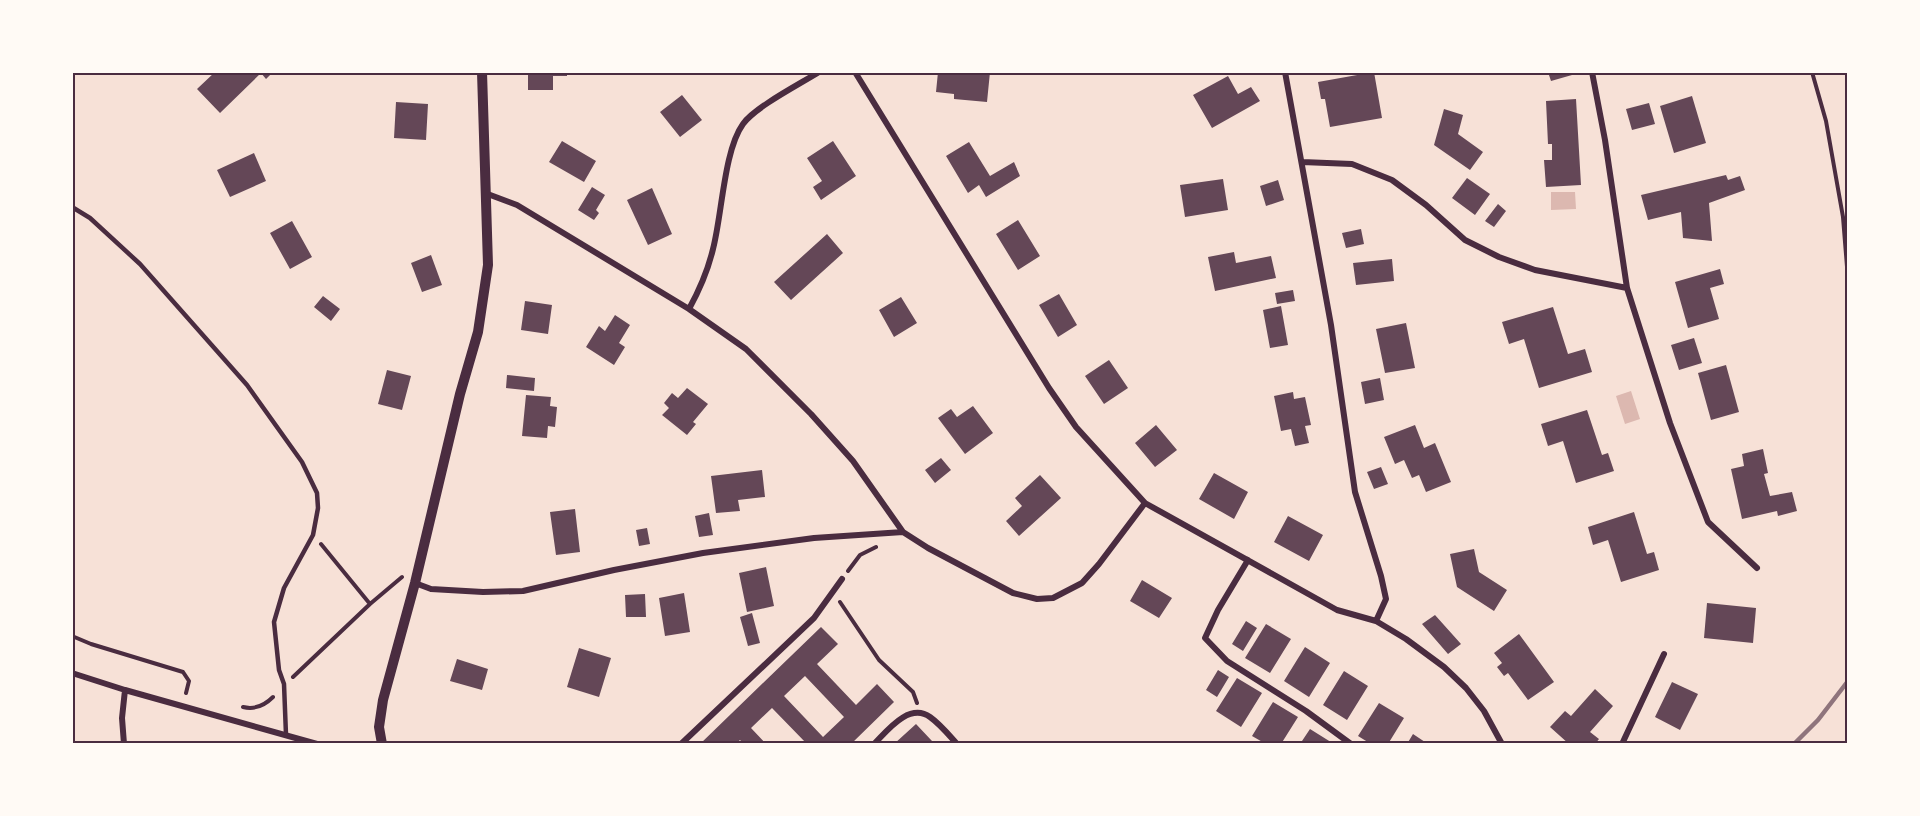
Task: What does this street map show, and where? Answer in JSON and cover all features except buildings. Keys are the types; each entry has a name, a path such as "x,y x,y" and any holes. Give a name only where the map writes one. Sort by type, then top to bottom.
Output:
{"street":[{"path":"382,744 379,727 384,700 415,583 460,394 478,332 488,265 482,72"},
{"path":"689,309 703,283 713,248 732,147 743,123 759,110 819,72"},
{"path":"855,72 1049,388 1076,427 1145,503 1337,610 1376,621 1444,667 1466,688 1484,711 1502,744"},
{"path":"1286,72 1331,325 1355,492 1386,599 1376,621"},
{"path":"1592,72 1605,140 1627,288 1670,423 1708,522 1757,568"},
{"path":"1302,162 1352,164 1392,180 1426,205 1465,240 1499,258 1535,270 1627,288"},
{"path":"485,192 517,205 689,309 746,349 811,414 853,461 903,532 928,548 1013,593 1037,599 1053,598 1082,583 1145,503"},
{"path":"415,583 431,589 483,592 524,591 614,570 703,553 814,538 903,532"},
{"path":"1248,560 1218,610 1205,638 1227,661 1306,711 1351,744"},
{"path":"681,744 814,618 842,579"},
{"path":"1622,744 1664,654"},
{"path":"72,673 317,744"},
{"path":"123,744 122,718 125,690"},
{"path":"874,744 903,716 920,712 929,716 957,744"}],"lane":[{"path":"72,207 90,218 140,264 247,385 302,462 317,493 317,522 313,535 284,588 274,622 279,670 285,684 286,735"}],"path":[{"path":"1812,72 1826,121 1843,217 1848,279"},
{"path":"313,535 370,604"},
{"path":"842,579 860,555 877,546"},
{"path":"237,706 253,710 267,703 400,577 415,583"},
{"path":"833,591 879,660 913,692 920,712"},
{"path":"72,636 183,672 189,681 186,693 197,696"}],"shaded area":[{"path":"1551,192 1575,192 1576,209 1551,210"},
{"path":"1631,391 1640,419 1625,424 1616,396"}],"railway":[{"path":"1794,744 1818,720 1848,681"}]}
